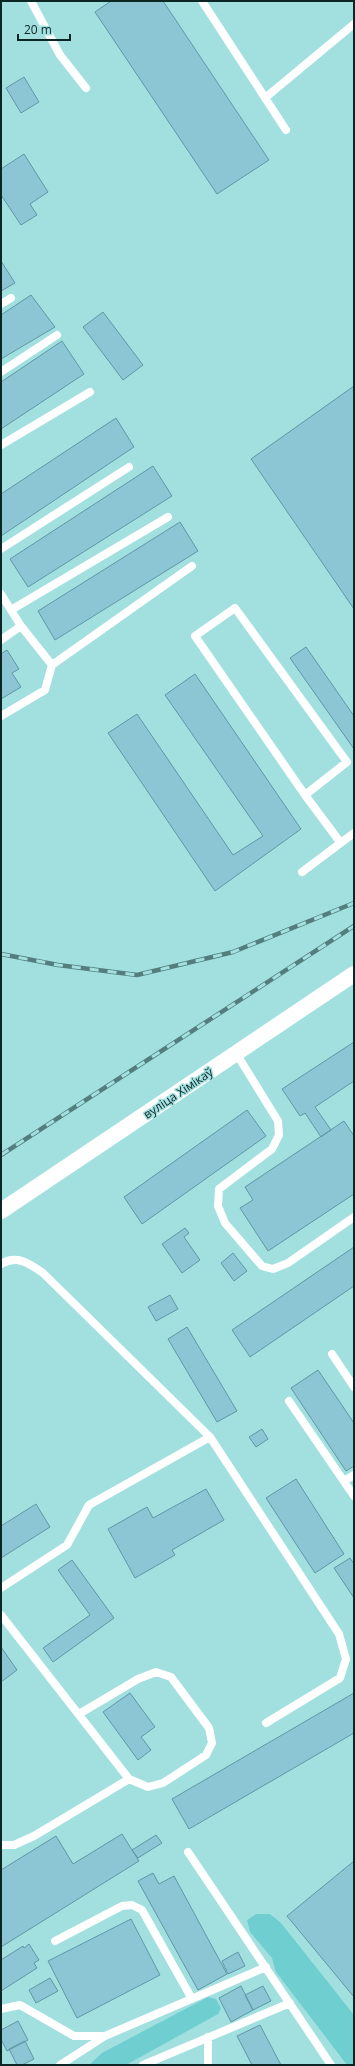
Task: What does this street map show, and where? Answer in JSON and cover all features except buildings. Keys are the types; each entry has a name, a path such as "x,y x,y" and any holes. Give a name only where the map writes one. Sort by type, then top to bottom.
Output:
{"street":[{"name":"вуліца Хімікаў","path":"1,1211 354,974"}],"lane":[{"path":"31,1 60,55 86,88"},
{"path":"202,1 286,130"},
{"path":"265,98 354,24"},
{"path":"1,304 11,298"},
{"path":"1,372 57,335"},
{"path":"1,444 90,392"},
{"path":"1,550 128,467"},
{"path":"11,610 168,518"},
{"path":"1,716 45,690 52,665 192,566"},
{"path":"1,594 21,626 52,665"},
{"path":"305,795 346,762 235,608 195,636 305,795 340,842"},
{"path":"1,640 21,626"},
{"path":"302,872 340,842 354,833"},
{"path":"236,1053 278,1121 279,1135 272,1149 220,1189 218,1206 225,1223 262,1266 273,1269 288,1263 354,1217"},
{"path":"1,1264 7,1260 24,1260 43,1273 210,1437 339,1634 346,1659 340,1678 266,1723"},
{"path":"332,1354 354,1387"},
{"path":"289,1401 354,1496"},
{"path":"1,1588 66,1545 88,1505 210,1437"},
{"path":"344,1481 354,1475"},
{"path":"1,1615 129,1779 148,1787 163,1783 206,1755 212,1743 209,1728 171,1677 156,1672 138,1679 79,1714"},
{"path":"1,1845 14,1845 34,1836 129,1779"},
{"path":"188,1852 331,2065"},
{"path":"55,1941 122,1906 132,1905 142,1910 192,1999"},
{"path":"60,2065 105,2036 266,1967"},
{"path":"143,2065 290,2003"},
{"path":"1,2009 20,2005 74,2036 105,2036"},
{"path":"208,2037 208,2065"}],"shaded area":[{"path":"256,1914 270,1914 281,1923 354,2015 354,2065 347,2065 276,1972 272,1958 250,1932 247,1920"},
{"path":"208,1997 216,1999 221,2008 218,2014 126,2065 89,2065 102,2053"}],"railway":[{"path":"1,954 58,965 137,975 233,952 354,903"},
{"path":"1,1155 354,926"}]}
